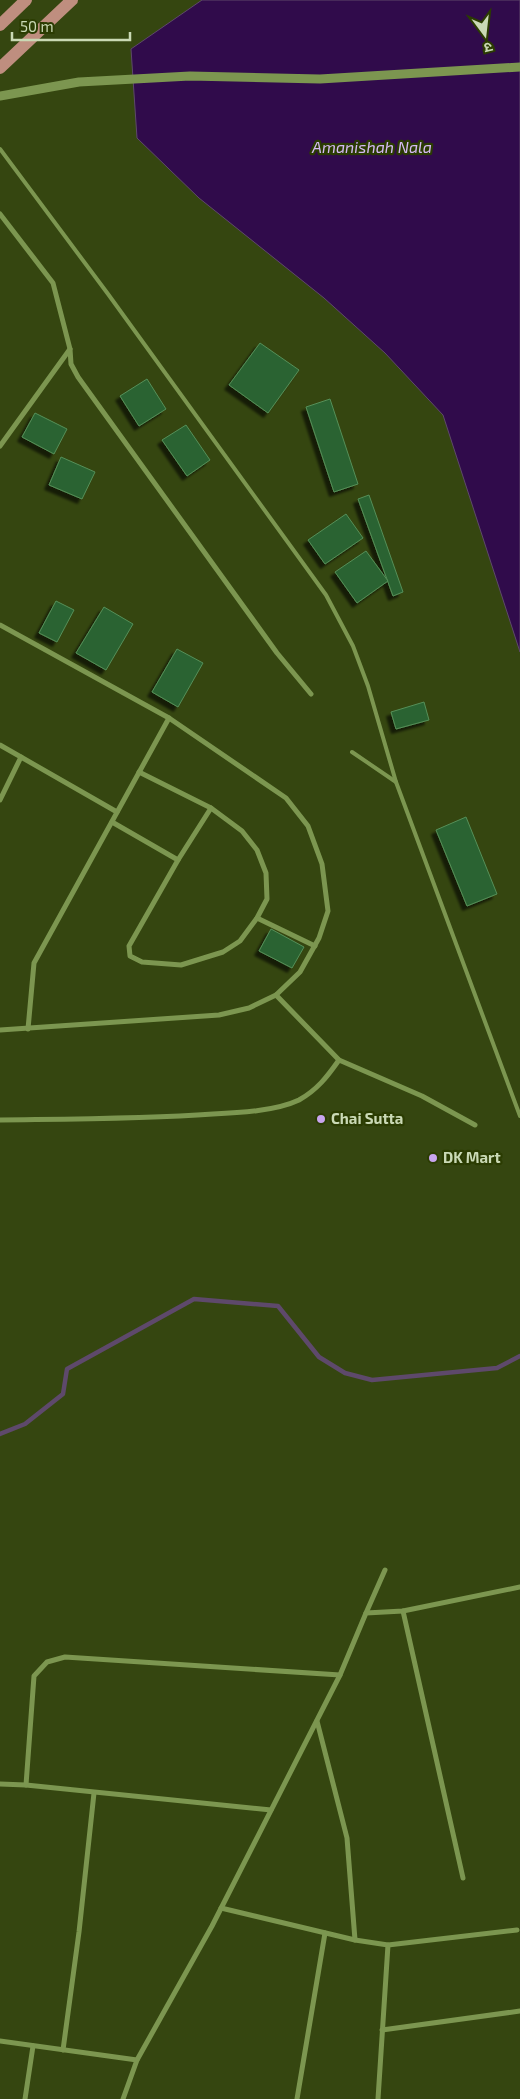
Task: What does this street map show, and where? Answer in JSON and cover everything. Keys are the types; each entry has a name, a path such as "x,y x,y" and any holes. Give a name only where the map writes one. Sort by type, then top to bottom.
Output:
{"main road":[{"path":"0,24 26,0"},
{"path":"0,68 72,0"}],"street":[{"path":"0,96 88,81 190,76 320,79 520,67"},
{"path":"0,214 53,283 70,348 71,364 78,377 277,653 311,694"},
{"path":"0,446 70,348"},
{"path":"0,625 169,718 286,798 308,826 322,864 328,911 315,946 300,972 276,995 249,1008 219,1015 0,1030"},
{"path":"28,1029 34,963 169,718"},
{"path":"0,745 117,812"},
{"path":"0,800 22,757"},
{"path":"139,772 211,808 242,831 257,850 266,873 267,899 258,918 240,941 223,952 181,965 142,962 130,956 128,946 211,808"},
{"path":"112,822 178,860"},
{"path":"258,918 315,946"},
{"path":"276,995 339,1060 422,1096 475,1125"},
{"path":"0,1120 187,1116 254,1112 297,1101 314,1091 326,1079 339,1060"},
{"path":"123,2099 136,2060 221,1908 340,1675 385,1570"},
{"path":"366,1612 403,1610 520,1586"},
{"path":"403,1610 463,1878"},
{"path":"26,1785 34,1676 47,1662 65,1656 340,1675"},
{"path":"317,1720 347,1838 355,1940"},
{"path":"0,1784 271,1810"},
{"path":"64,2050 80,1932 94,1793"},
{"path":"221,1908 355,1940 388,1945 517,1930"},
{"path":"297,2099 325,1933"},
{"path":"378,2099 388,1945"},
{"path":"382,2030 520,2011"},
{"path":"0,2042 136,2060"},
{"path":"24,2099 33,2046"}],"lane":[{"path":"0,149 108,294 326,596 353,646 368,686 396,782 520,1116"},
{"path":"352,752 396,782"}],"water":[{"name":"Amanishah Nala","path":"202,0 520,0 520,652 443,415 385,353 324,298 199,198 137,138 131,49"}],"building":[{"path":"260,343 299,370 268,413 229,385"},
{"path":"147,379 166,409 139,426 120,396"},
{"path":"330,399 358,484 334,492 306,407"},
{"path":"35,413 67,429 54,454 22,437"},
{"path":"186,425 210,460 187,476 162,440"},
{"path":"61,457 95,472 82,499 49,485"},
{"path":"369,495 403,592 393,596 358,499"},
{"path":"346,514 363,538 325,564 308,540"},
{"path":"366,551 388,581 357,603 335,572"},
{"path":"56,601 74,610 57,642 39,633"},
{"path":"104,607 133,624 106,670 76,653"},
{"path":"177,649 203,663 178,707 152,692"},
{"path":"424,702 429,720 396,729 391,712"},
{"path":"466,817 497,894 467,906 436,830"},
{"path":"271,929 304,947 292,968 259,951"}],"waterway":[{"path":"0,1434 25,1424 63,1394 67,1369 194,1299 278,1306 319,1357 345,1373 372,1380 497,1368 520,1356"}],"place":[{"name":"Chai Sutta","path":"321,1119"},
{"name":"DK Mart","path":"433,1158"}]}
